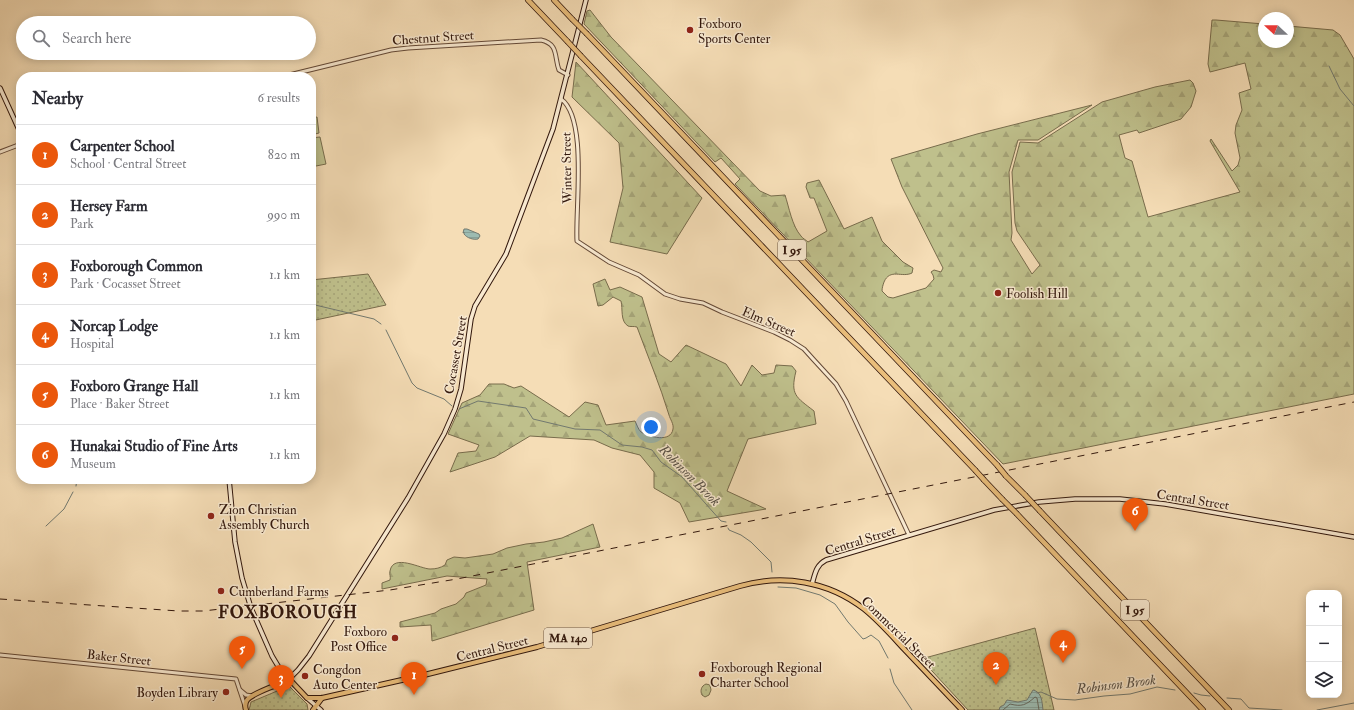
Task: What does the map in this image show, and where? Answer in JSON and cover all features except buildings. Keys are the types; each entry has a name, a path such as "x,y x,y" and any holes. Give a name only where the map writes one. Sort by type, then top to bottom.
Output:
{"highway":[{"name":"I 95","path":"528,0 1203,710"},
{"name":"I 95","path":"554,0 1229,710"}],"main road":[{"name":"Cocasset Street","path":"253,696 287,681 305,662 408,498 450,422 461,389 471,319 475,306 506,254 546,148 568,75 586,0"},
{"path":"0,88 16,123"},
{"path":"229,484 235,542 242,578 251,606 269,649 287,681 294,684 321,710"},
{"name":"Central Street","path":"307,698 322,698 537,647 752,583 782,580 812,584 817,568 824,561 980,514 1038,502 1089,498 1120,499 1165,504 1354,537"},
{"name":"Commercial Street","path":"812,584 843,595 867,612 962,710"},
{"path":"246,709 248,700 253,696"},
{"path":"314,710 322,698"}],"street":[{"name":"Chestnut Street","path":"301,72 391,50 541,40 547,42 553,47 556,52 559,70 568,75"},
{"name":"Winter Street","path":"561,99 569,107 577,132 577,241"},
{"path":"0,152 16,146"},
{"name":"Elm Street","path":"577,241 609,262 639,275 665,294 680,299 703,303 781,335 804,349 836,384 846,401 909,535"},
{"name":"Baker Street","path":"0,655 236,679 239,689"},
{"path":"239,689 244,695 253,696"},
{"path":"239,689 246,709"}],"green space":[{"path":"590,10 611,37 760,191 771,196 785,195 795,227 802,237 808,242 827,231 814,198 810,198 806,187 807,183 819,180 844,229 872,217 882,241 903,262 913,268 912,273 904,275 893,274 890,275 884,282 882,291 888,297 893,298 926,288 934,279 931,272 934,270 941,272 943,268 902,187 891,159 977,134 1092,105 1038,140 1018,140 1009,172 1012,233 1011,240 1032,274 1040,265 1017,231 1015,223 1012,172 1020,142 1038,143 1102,102 1155,87 1190,80 1196,91 1191,107 1181,119 1139,133 1137,130 1119,135 1125,158 1132,161 1148,217 1240,192 1210,141 1211,139 1232,171 1238,165 1240,158 1235,133 1236,125 1242,110 1239,93 1251,89 1245,63 1210,72 1208,64 1212,20 1258,24 1258,48 1294,48 1294,27 1333,30 1340,35 1354,59 1354,394 1003,464 735,184 740,179 721,158 715,162 584,24 587,11"},
{"path":"576,62 702,198 667,254 610,242 623,188 619,143 572,97"},
{"path":"316,117 319,133 316,134"},
{"path":"316,137 320,137 326,164 316,166"},
{"path":"368,274 386,305 316,320 316,279"},
{"path":"605,279 610,290 620,287 642,297 659,354 671,362 686,345 726,364 741,386 752,365 762,375 774,373 776,365 792,366 796,371 794,391 799,399 814,411 816,424 748,439 727,491 766,509 689,522 680,503 654,488 654,472 640,455 612,448 594,440 530,436 495,457 450,472 458,453 476,451 479,445 448,434 462,403 480,395 489,384 504,384 514,388 521,386 569,417 585,402 598,405 606,425 635,421 641,432 649,436 659,438 668,436 671,433 673,429 672,423 637,327 628,326 625,324 622,315 621,301 613,297 603,305 598,306 593,284"},
{"path":"593,524 600,547 527,562 534,610 432,641 431,625 400,627 400,622 435,613 441,609 456,604 464,597 466,593 486,585 487,579 447,576 382,589 382,583 390,580 390,571 392,566 396,563 402,562 430,569 436,569 445,565 447,560 454,557 465,558 493,554 507,548 562,538"},
{"path":"1035,628 1054,710 968,710 921,659"},
{"path":"706,684 710,685 711,690 709,695 705,697 702,695 701,690"},
{"path":"289,686 307,704 308,710 249,710 251,702"}],"water":[{"path":"464,229 479,234 480,236 478,239 468,238 464,232 463,233"},
{"path":"1033,690 1040,695 1043,710 999,710 1007,700 1018,702 1027,700"}],"waterway":[{"path":"1329,66 1340,89 1354,106"},
{"name":"Robinson Brook","path":"316,305 374,319 381,324"},
{"name":"Robinson Brook","path":"386,330 412,383 417,388 444,399 452,406"},
{"name":"Robinson Brook","path":"459,409 478,401 526,408 533,419 575,429 600,430 622,445 642,447 652,450 661,462 682,477 721,521 726,522"},
{"name":"Robinson Brook","path":"46,526 64,509 73,492"},
{"name":"Robinson Brook","path":"728,528 751,542 771,562 772,572"},
{"name":"Robinson Brook","path":"778,587 796,588 820,595 835,604 863,639 871,635 879,641 888,658"},
{"name":"Robinson Brook","path":"890,669 894,683 912,710"},
{"name":"Robinson Brook","path":"1037,693 1041,692 1057,699 1075,700 1130,694 1157,687 1175,690"},
{"name":"Robinson Brook","path":"1194,693 1210,696"},
{"name":"Robinson Brook","path":"1227,698 1241,699 1249,708 1282,710"},
{"name":"Robinson Brook","path":"1317,710 1354,703"}],"railway":[{"path":"0,599 179,611 203,611 390,590 457,579 1354,402"}],"place":[{"name":"Foxboro Sports Center","path":"690,30"},
{"name":"Foolish Hill","path":"998,293"},
{"name":"Zion Christian Assembly Church","path":"211,516"},
{"name":"Hunakai Studio of Fine Arts","path":"1135,531"},
{"name":"Cumberland Farms","path":"221,591"},
{"name":"Foxboro Post Office","path":"395,638"},
{"name":"Norcap Lodge","path":"1063,663"},
{"name":"Foxboro Grange Hall","path":"242,669"},
{"name":"Foxborough Regional Charter School","path":"702,674"},
{"name":"Congdon Auto Center","path":"305,676"},
{"name":"Hersey Farm","path":"996,685"},
{"name":"Boyden Library","path":"226,692"},
{"name":"Carpenter School","path":"414,695"},
{"name":"Foxborough Common","path":"281,698"}],"district":[{"name":"FOXBOROUGH","path":"288,612"}]}
